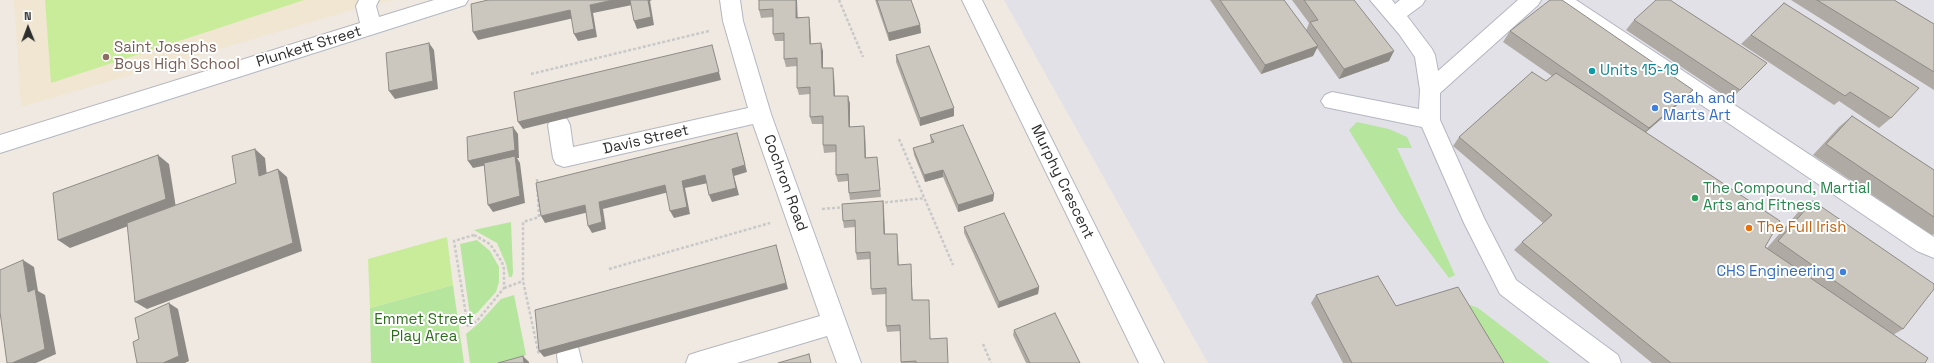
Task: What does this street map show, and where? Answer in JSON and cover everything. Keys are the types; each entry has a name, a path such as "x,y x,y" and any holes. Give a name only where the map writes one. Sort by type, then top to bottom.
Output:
{"street":[{"path":"368,0 366,6 371,28"},
{"name":"Plunkett Street","path":"0,144 458,0"},
{"name":"Cochron Road","path":"730,0 733,22 760,114 849,363"},
{"name":"Murphy Crescent","path":"972,0 1152,363"},
{"path":"1380,0 1425,55 1430,90 1429,120 1468,209 1508,287 1609,363"},
{"path":"1394,16 1415,0"},
{"path":"1430,90 1531,0"},
{"path":"1561,0 1934,248"},
{"path":"1332,101 1429,120"},
{"name":"Davis Street","path":"559,125 564,158 760,114"},
{"path":"698,363 835,323"}],"path":[{"path":"839,0 863,57"},
{"path":"531,74 710,31"},
{"path":"899,139 953,265"},
{"path":"538,179 536,183 539,217 523,222 523,281 541,363"},
{"path":"878,203 924,198"},
{"path":"796,212 848,206"},
{"path":"609,269 774,222"},
{"path":"504,288 504,269 502,262 490,244 474,236 454,241 468,327 477,321 504,288 523,281"},
{"path":"983,344 991,363"}],"shaded area":[{"name":"Saint Josephs Boys High School","path":"14,0 393,0 366,6 21,107"},
{"path":"1004,0 1934,0 1934,363 1208,363"}],"green space":[{"path":"45,0 304,0 51,83"},
{"path":"1357,122 1389,129 1407,137 1412,148 1397,148 1455,275 1449,278 1399,212 1349,130"},
{"path":"511,222 513,272 512,277 509,277 506,264 497,243 474,230"},
{"path":"447,237 453,285 370,308 368,259"},
{"path":"477,240 490,251 499,267 499,282 496,292 477,313 470,316 460,244"},
{"name":"Emmet Street Play Area","path":"453,285 464,363 371,363 370,308"},
{"path":"514,295 526,355 498,363 470,363 466,334 479,323 501,299"},
{"path":"1465,303 1478,308 1550,363 1501,363"}],"building":[{"path":"488,0 613,0 590,5 594,29 574,34 570,10 473,32 471,4"},
{"path":"630,0 648,0 651,17 634,21"},
{"path":"759,0 796,0 796,18 809,17 810,44 821,43 822,68 833,68 834,96 848,96 849,127 864,126 865,158 877,157 880,190 849,193 848,174 836,175 836,145 823,145 823,116 810,117 810,87 797,88 797,58 784,59 784,33 773,34 773,9 759,10"},
{"path":"877,0 911,0 920,25 888,33"},
{"path":"1220,0 1284,0 1318,46 1265,65"},
{"path":"1304,0 1354,0 1394,51 1344,69 1310,22 1318,20"},
{"name":"Units 15-19","path":"1550,0 1562,0 1693,90 1649,128 1510,31"},
{"path":"1656,0 1670,0 1767,63 1740,90 1634,20"},
{"path":"1817,0 1894,0 1934,24 1934,72"},
{"path":"1784,3 1919,88 1891,118 1850,92 1845,96 1751,35"},
{"path":"429,43 433,81 389,91 386,53"},
{"path":"712,45 719,72 518,122 514,92"},
{"path":"929,46 954,108 920,118 896,55"},
{"path":"1532,72 1546,81 1556,73 1780,221 1765,247 1928,358 1925,363 1671,363 1522,242 1552,215 1459,137"},
{"path":"1852,116 1934,170 1934,217 1826,144"},
{"path":"963,125 994,194 958,205 943,170 924,175 913,148 934,142 930,135"},
{"path":"513,127 515,150 468,161 467,137"},
{"path":"737,133 745,165 732,169 736,188 709,195 705,175 682,181 687,207 670,211 665,185 599,202 602,222 588,226 585,205 541,216 536,183"},
{"path":"255,149 259,176 278,169 293,243 135,302 127,223 236,183 232,156"},
{"path":"158,155 166,199 58,240 53,193"},
{"path":"515,156 520,196 488,205 484,163"},
{"path":"883,201 884,234 897,234 898,265 911,264 912,300 929,300 930,339 947,338 948,363 916,363 916,361 901,362 900,325 886,326 886,288 871,289 870,252 856,253 855,220 843,221 842,204"},
{"name":"CHS Engineering","path":"1813,201 1934,284 1934,289 1903,329 1778,241"},
{"path":"1004,213 1039,287 999,302 964,227"},
{"path":"776,245 786,283 539,351 535,310"},
{"path":"23,260 28,292 35,289 45,349 12,363 7,363 0,312 0,270"},
{"path":"1378,276 1396,306 1458,287 1504,363 1352,363 1316,295"},
{"path":"169,303 179,356 163,363 137,363 133,342 139,339 135,318"},
{"path":"1055,313 1080,363 1030,363 1014,330"},
{"path":"809,354 811,363 778,363"},
{"path":"523,356 524,363 498,363"}],"place":[{"name":"Saint Josephs Boys High School","path":"106,57"},
{"name":"Units 15-19","path":"1592,71"},
{"name":"Sarah and Marts Art","path":"1655,108"},
{"name":"The Compound, Martial Arts and Fitness","path":"1695,198"},
{"name":"The Full Irish","path":"1749,228"},
{"name":"CHS Engineering","path":"1843,272"}]}
